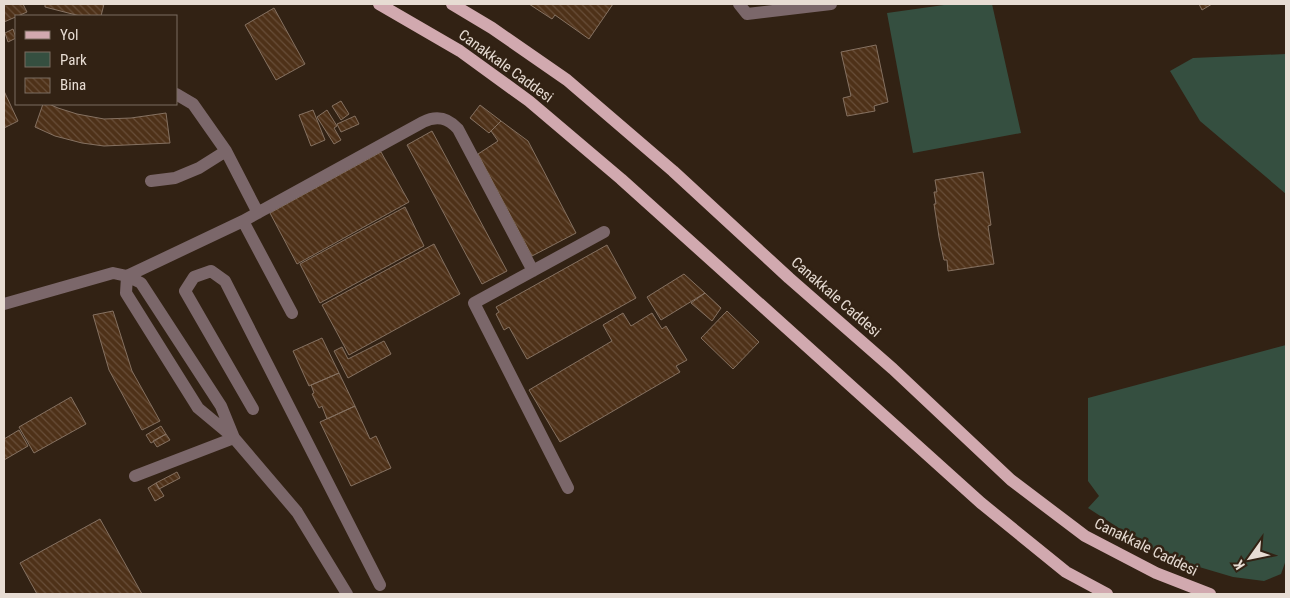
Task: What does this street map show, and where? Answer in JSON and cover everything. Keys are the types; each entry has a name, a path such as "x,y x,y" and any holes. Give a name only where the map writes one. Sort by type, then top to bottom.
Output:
{"main road":[{"name":"Canakkale Caddesi","path":"378,4 460,51 529,101 621,179 981,502 1066,572 1107,594"},
{"name":"Canakkale Caddesi","path":"452,4 492,28 567,80 673,171 789,278 893,369 1011,480 1085,536 1156,573 1210,594"}],"street":[{"path":"739,4 747,14 832,4"},
{"path":"178,95 192,104 226,151 258,213"},
{"path":"126,276 243,221 430,118 446,119 458,129 533,271"},
{"path":"151,181 175,178 199,168 226,151"},
{"path":"243,221 292,313"},
{"path":"568,488 474,303 604,232"},
{"path":"253,410 185,290 194,277 211,271 225,281 380,585"},
{"path":"4,304 113,273 126,276 141,283 221,406 234,438"},
{"path":"126,276 126,293 198,408 234,438 297,512 347,594"},
{"path":"135,476 234,438"}],"green space":[{"path":"951,4 992,4 1021,133 913,153 887,13"},
{"path":"1286,54 1286,194 1200,121 1170,71 1193,58"},
{"path":"1286,345 1286,560 1281,574 1264,581 1233,577 1162,556 1088,508 1099,496 1088,481 1088,398"}],"building":[{"path":"4,4 23,4 27,12 15,15 15,17 4,22"},
{"path":"45,4 104,4 101,15 76,15 45,7"},
{"path":"529,4 613,4 589,39 555,15 552,19"},
{"path":"1199,4 1212,4 1202,10"},
{"path":"274,8 305,64 276,80 245,25"},
{"path":"13,29 15,38 8,42 5,33"},
{"path":"876,45 888,102 874,106 875,111 847,116 843,98 851,96 841,52"},
{"path":"4,91 18,121 4,128"},
{"path":"341,101 349,114 341,120 332,106"},
{"path":"43,105 51,105 77,114 104,119 131,118 166,113 170,143 104,146 55,136 35,127"},
{"path":"480,105 501,121 489,133 470,118"},
{"path":"313,110 325,140 311,146 299,115"},
{"path":"327,110 337,126 334,128 341,140 334,144 317,117"},
{"path":"355,116 359,124 341,132 337,124"},
{"path":"501,121 528,141 576,233 532,256 478,154 498,141 491,131"},
{"path":"432,131 507,271 482,284 407,145"},
{"path":"381,152 409,202 297,264 270,213"},
{"path":"983,172 991,225 988,226 994,264 948,271 947,260 944,260 939,237 934,204 936,204 934,192 937,192 935,180"},
{"path":"405,207 424,246 320,303 300,264"},
{"path":"434,244 460,294 349,355 322,305"},
{"path":"607,245 636,298 527,359 509,327 504,330 496,314 499,312 496,307"},
{"path":"684,274 705,293 661,320 647,297"},
{"path":"705,293 721,308 712,321 691,303"},
{"path":"113,311 132,371 160,421 142,430 109,370 93,315"},
{"path":"727,311 759,342 733,369 701,338"},
{"path":"623,313 631,326 652,313 662,329 666,326 687,360 676,366 680,372 560,442 529,390 612,341 603,325"},
{"path":"322,338 339,373 309,386 293,351"},
{"path":"384,341 391,354 348,378 334,351 342,347 348,359"},
{"path":"339,373 355,406 327,419 322,406 319,408 312,394 314,393 311,385"},
{"path":"71,397 86,424 34,453 19,427"},
{"path":"355,406 370,439 376,436 391,468 351,486 320,422"},
{"path":"161,426 166,434 151,443 146,435"},
{"path":"19,430 28,446 4,460 4,439"},
{"path":"166,434 170,440 157,447 153,441"},
{"path":"177,472 180,478 159,489 156,483"},
{"path":"156,483 164,496 155,501 148,488"},
{"path":"100,519 142,594 37,594 20,563"}]}
